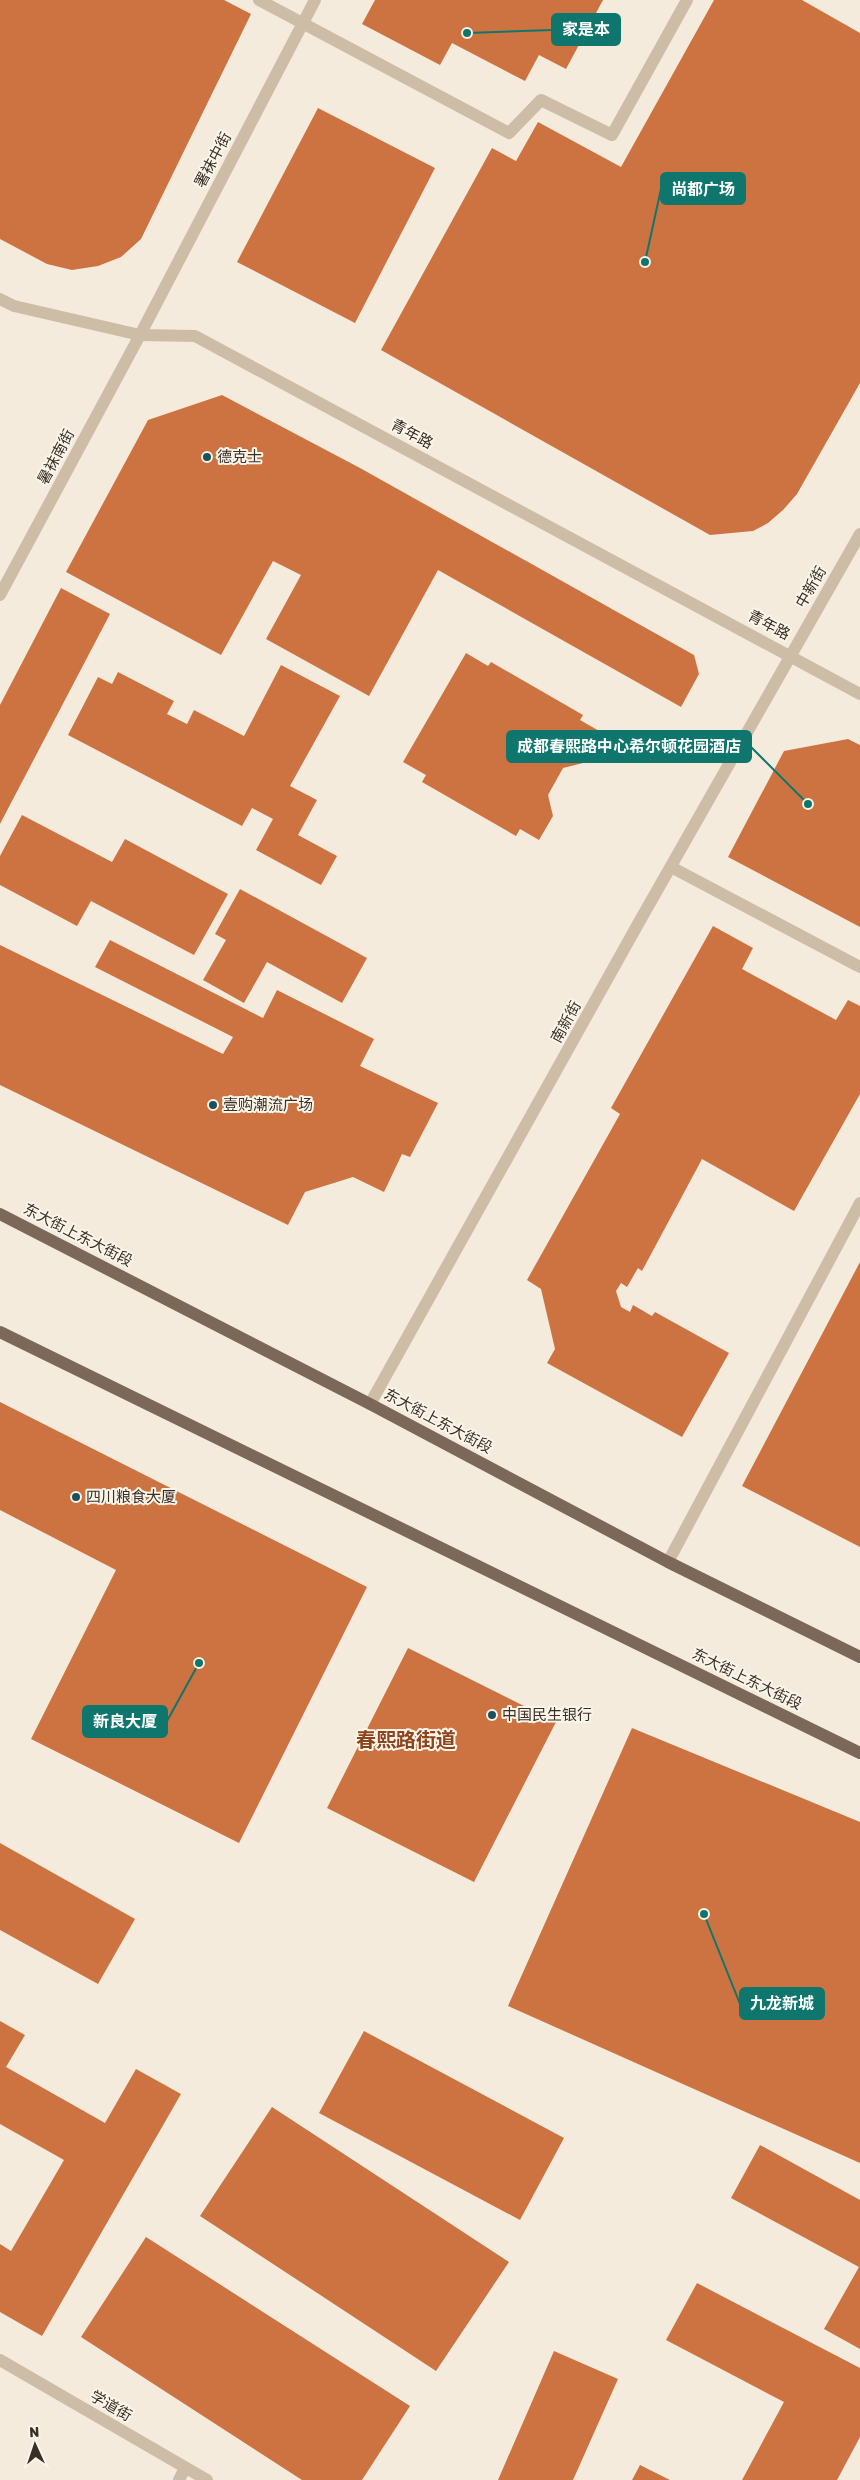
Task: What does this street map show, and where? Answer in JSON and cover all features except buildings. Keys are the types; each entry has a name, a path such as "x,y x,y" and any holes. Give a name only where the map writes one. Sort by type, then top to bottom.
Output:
{"main road":[{"name":"东大街上东大街段","path":"0,1214 370,1404 668,1562 860,1658"},
{"name":"东大街上东大街段","path":"0,1332 860,1753"}],"street":[{"path":"259,0 509,133 541,100 612,135 686,0"},
{"name":"署袜中街","path":"140,335 315,0"},
{"name":"青年路","path":"0,299 14,306 140,335 195,336 791,655 860,694"},
{"name":"暑袜南街","path":"0,595 140,335"},
{"name":"中新街","path":"791,655 860,534"},
{"name":"南新街","path":"370,1404 791,655"},
{"path":"671,867 860,967"},
{"path":"668,1562 860,1203"},
{"name":"学道街","path":"0,2360 206,2480"},
{"path":"178,2480 185,2468"}],"place":[{"name":"家是本","path":"467,33"},
{"name":"尚都广场","path":"645,262"},
{"name":"德克士","path":"207,457"},
{"name":"成都春熙路中心希尔顿花园酒店","path":"808,804"},
{"name":"壹购潮流广场","path":"213,1105"},
{"name":"四川粮食大厦","path":"76,1497"},
{"name":"新良大厦","path":"199,1663"},
{"name":"中国民生银行","path":"492,1715"},
{"name":"九龙新城","path":"704,1914"}],"district":[{"name":"春熙路街道","path":"406,1740"}]}
